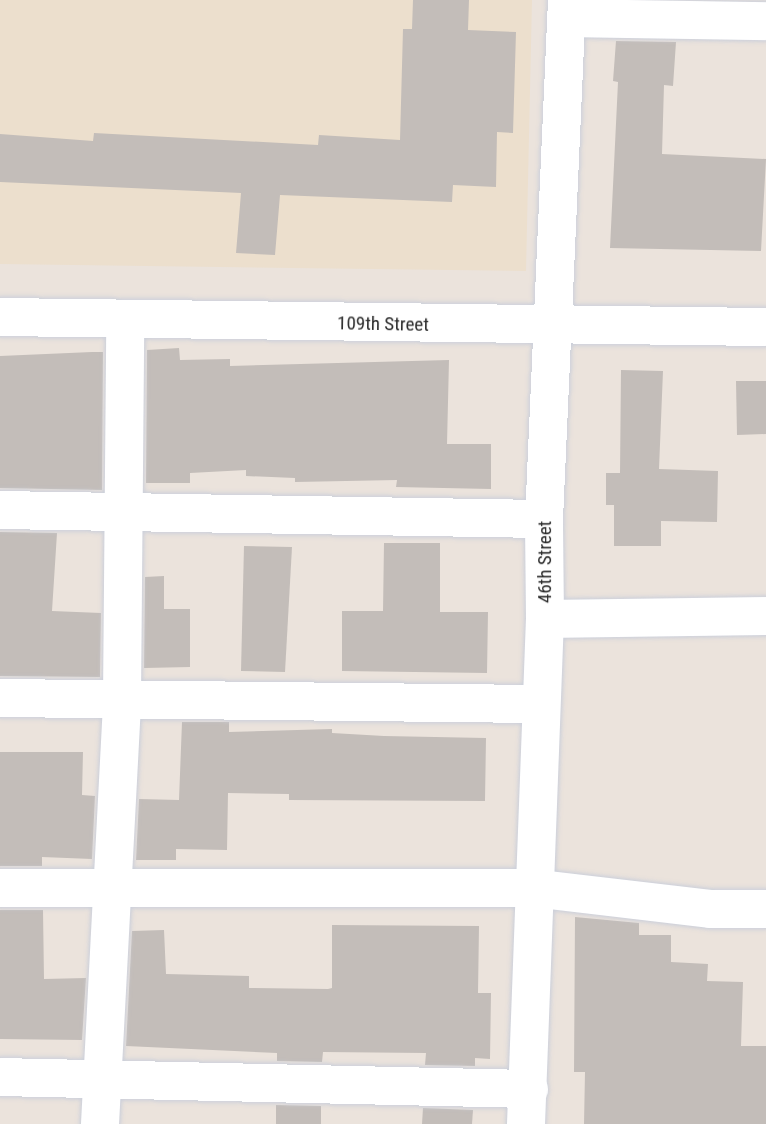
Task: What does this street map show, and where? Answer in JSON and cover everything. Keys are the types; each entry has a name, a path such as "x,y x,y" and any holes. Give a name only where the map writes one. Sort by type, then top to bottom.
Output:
{"street":[{"path":"567,9 766,21"},
{"name":"46th Street","path":"527,1106 539,704 545,619 544,519 567,9"},
{"name":"109th Street","path":"0,317 552,327 766,327"},
{"path":"100,1124 100,1079 122,699 125,319"},
{"path":"0,510 544,519"},
{"path":"545,619 766,616"},
{"path":"0,698 539,704"},
{"path":"0,888 533,888 710,909 766,909"},
{"path":"0,1077 100,1079 527,1106"}],"shaded area":[{"path":"0,0 532,0 526,271 0,264"}],"building":[{"path":"413,0 469,0 468,30 516,32 513,133 497,132 496,187 453,185 452,202 280,195 275,255 236,253 241,193 0,182 0,134 93,141 94,133 318,145 319,135 400,140 403,29 412,29"},
{"path":"616,41 676,42 673,86 664,85 662,154 766,159 761,251 610,248 618,82 613,81"},
{"path":"179,348 180,360 230,359 230,366 449,360 447,444 491,444 491,489 396,487 397,480 295,482 295,478 246,476 246,470 190,473 190,483 146,483 147,350"},
{"path":"103,352 102,490 0,488 0,356"},
{"path":"621,370 663,371 659,469 718,471 717,522 661,521 661,546 614,546 614,505 606,505 606,473 620,473"},
{"path":"736,381 766,381 766,434 737,435"},
{"path":"0,532 57,533 52,611 101,613 100,677 0,676"},
{"path":"384,543 440,543 440,612 488,612 487,673 342,671 342,611 383,611"},
{"path":"244,546 292,547 285,672 241,671"},
{"path":"164,576 164,609 190,609 190,667 144,668 145,577"},
{"path":"182,722 229,722 229,732 332,729 332,733 486,738 485,801 289,800 289,794 228,793 227,850 176,849 176,860 136,860 139,799 179,800"},
{"path":"0,752 83,752 82,795 95,796 92,859 42,857 42,866 0,866"},
{"path":"0,910 43,910 44,979 86,978 82,1040 0,1039"},
{"path":"575,917 639,923 639,935 671,935 671,962 708,964 707,981 743,982 741,1046 766,1046 766,1124 584,1124 585,1072 574,1072"},
{"path":"332,925 479,926 478,993 491,993 490,1059 475,1058 475,1066 425,1065 426,1053 323,1052 322,1062 277,1061 277,1053 126,1046 132,931 164,930 166,974 249,976 249,988 328,989 332,988"},
{"path":"276,1105 321,1106 321,1124 276,1124"},
{"path":"423,1108 473,1110 472,1124 422,1124"}]}
